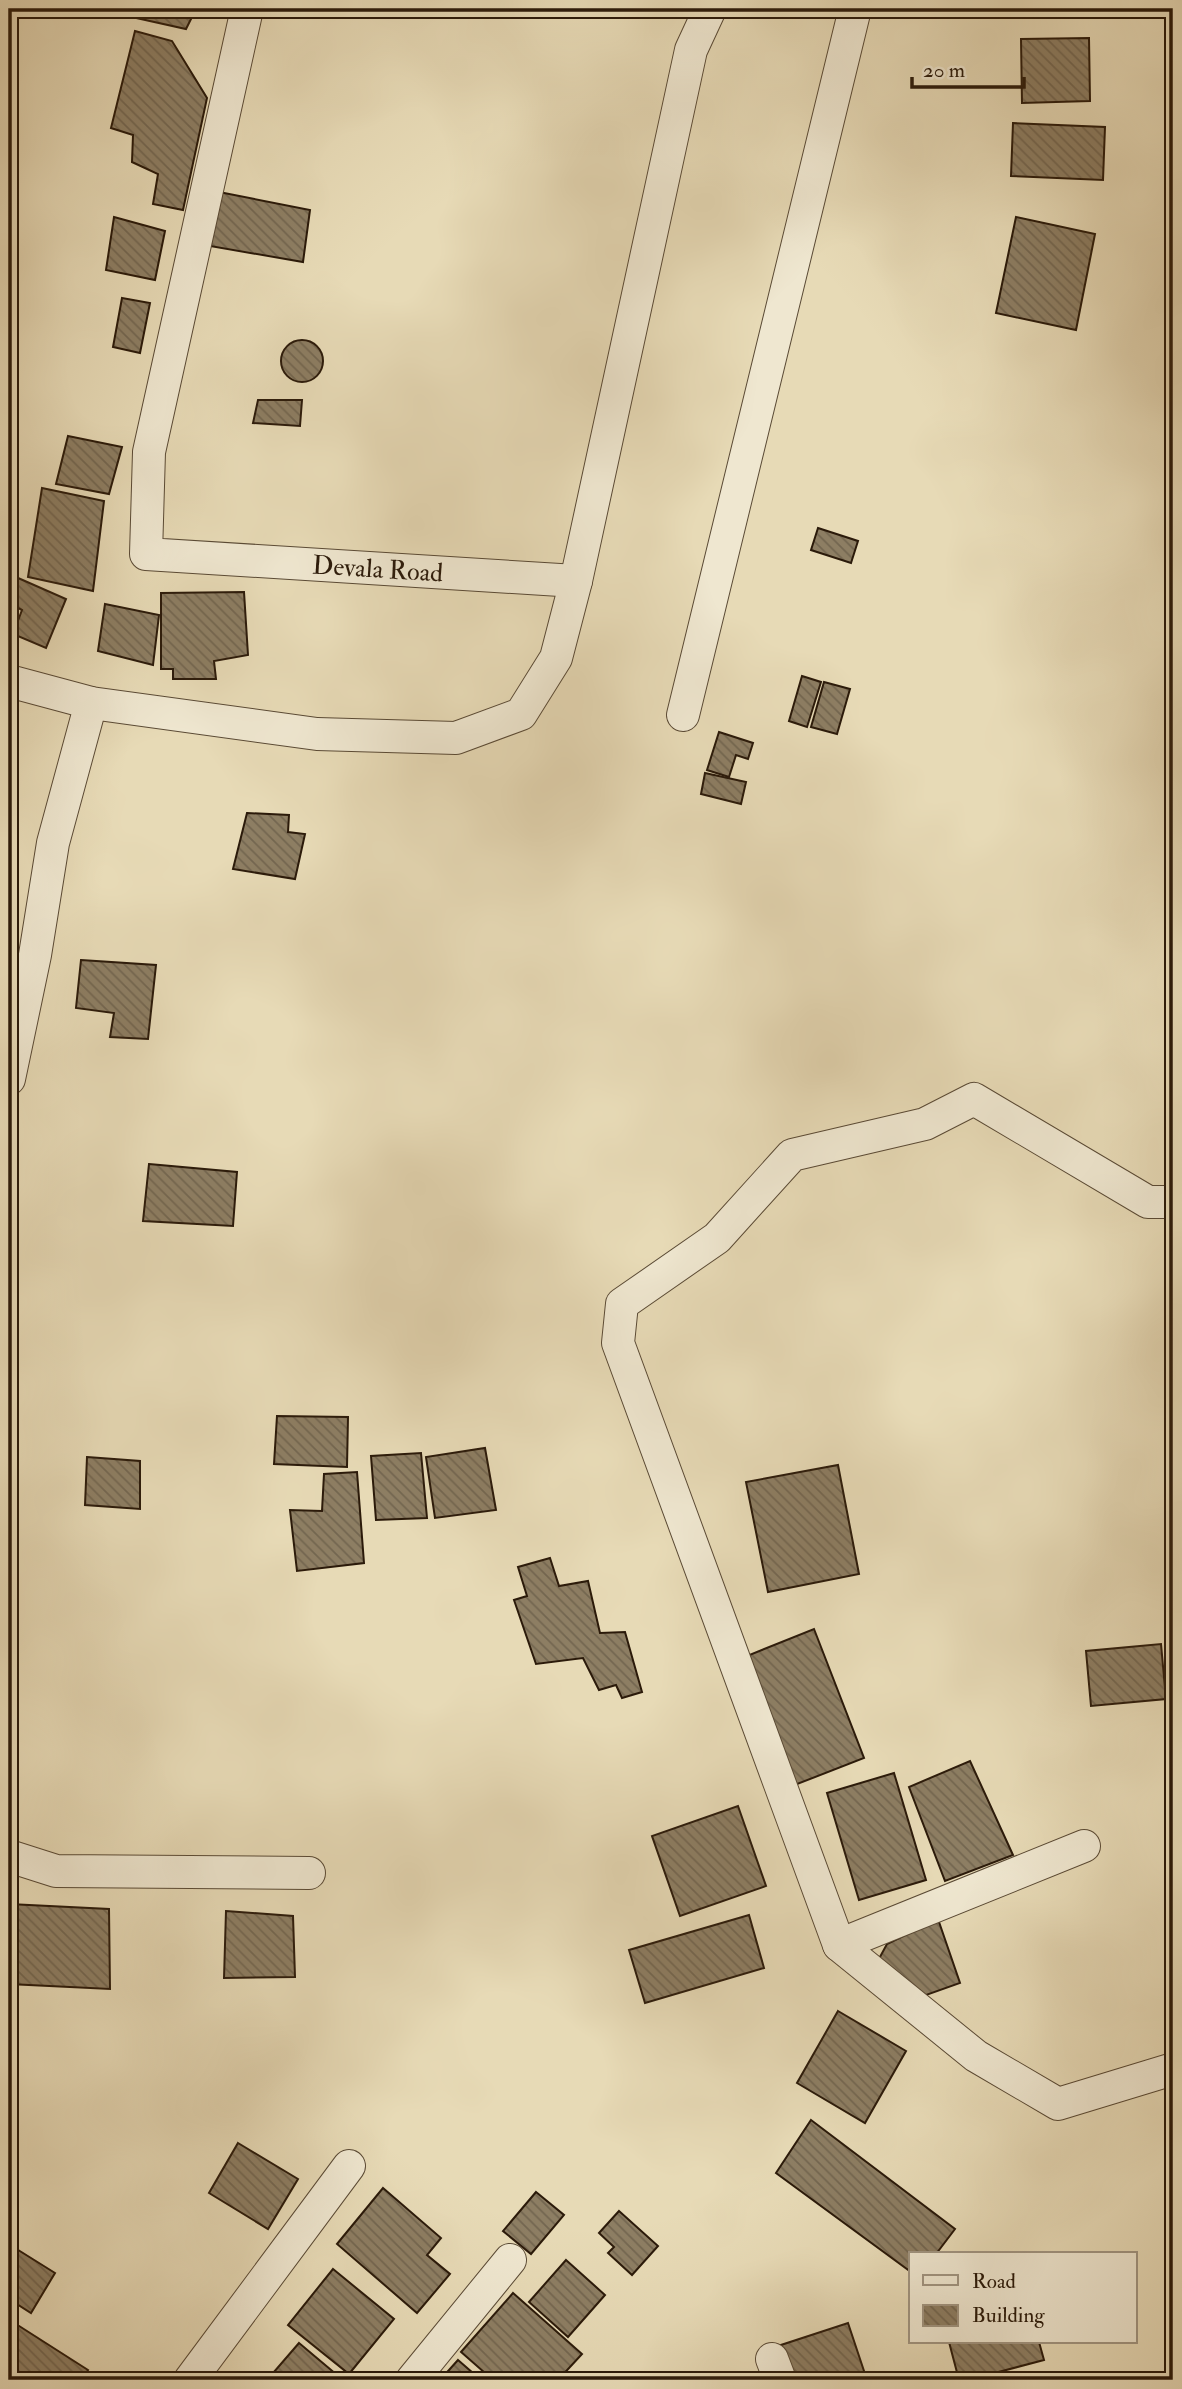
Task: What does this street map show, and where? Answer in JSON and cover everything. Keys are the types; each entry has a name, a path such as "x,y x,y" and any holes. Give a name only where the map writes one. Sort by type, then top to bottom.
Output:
{"street":[{"name":"Devala Road","path":"247,9 149,452 146,554 576,581"},
{"path":"9,681 91,703 317,734 456,738 521,714 555,658 576,581 691,50 710,9"},
{"path":"683,715 855,9"},
{"path":"9,1079 53,843 91,703"},
{"path":"1173,1202 1148,1202 974,1099 925,1124 792,1155 717,1238 622,1304 618,1343 839,1945 976,2056 1058,2104 1173,2069"},
{"path":"839,1945 1084,1846"},
{"path":"9,1856 56,1871 309,1873"},
{"path":"190,2380 349,2166"},
{"path":"412,2380 510,2260"}],"building":[{"path":"100,9 186,9 195,11 186,29"},
{"path":"135,31 172,41 207,98 183,210 153,204 158,174 132,162 133,135 111,128"},
{"path":"1089,38 1090,101 1022,103 1021,39"},
{"path":"1013,123 1105,127 1103,180 1011,176"},
{"path":"219,192 310,210 303,262 210,246"},
{"path":"114,217 165,231 155,280 106,270"},
{"path":"1016,217 1095,234 1076,330 996,313"},
{"path":"122,298 150,303 140,353 113,347"},
{"path":"302,340 317,346 323,361 317,376 302,382 287,376 281,361 287,346"},
{"path":"258,400 302,400 300,426 253,423"},
{"path":"68,436 122,447 109,494 56,484"},
{"path":"42,488 104,501 93,591 28,577"},
{"path":"818,528 858,541 851,563 811,550"},
{"path":"9,574 66,599 46,648 13,634 22,610 9,603"},
{"path":"244,592 248,655 214,661 216,679 173,679 173,669 161,669 161,593"},
{"path":"105,604 159,615 153,665 98,651"},
{"path":"802,676 821,682 807,727 789,721"},
{"path":"824,682 850,689 837,734 811,727"},
{"path":"719,732 753,743 748,759 736,755 729,777 707,770"},
{"path":"705,773 746,782 741,804 701,794"},
{"path":"247,813 289,815 288,832 305,834 295,879 233,869"},
{"path":"81,960 156,965 148,1039 110,1037 114,1013 76,1008"},
{"path":"149,1164 237,1172 233,1226 143,1221"},
{"path":"277,1416 348,1417 347,1467 274,1464"},
{"path":"485,1448 496,1510 435,1518 426,1457"},
{"path":"421,1453 427,1518 376,1520 371,1456"},
{"path":"87,1457 140,1461 140,1509 85,1505"},
{"path":"838,1465 859,1574 768,1592 746,1482"},
{"path":"357,1472 364,1563 297,1571 290,1510 322,1511 324,1474"},
{"path":"550,1558 559,1586 588,1581 600,1633 625,1632 642,1692 622,1698 616,1685 599,1690 583,1658 536,1664 514,1600 527,1596 518,1567"},
{"path":"814,1629 864,1758 792,1786 742,1658"},
{"path":"1161,1644 1166,1699 1091,1706 1086,1651"},
{"path":"970,1761 1013,1855 945,1881 909,1787"},
{"path":"894,1773 926,1880 859,1900 827,1793"},
{"path":"738,1806 766,1886 680,1916 652,1836"},
{"path":"9,1904 109,1909 110,1989 9,1984"},
{"path":"226,1911 293,1916 295,1977 224,1978"},
{"path":"749,1915 764,1968 645,2003 629,1950"},
{"path":"938,1919 960,1983 915,1999 874,1968 887,1944"},
{"path":"838,2011 906,2051 865,2123 797,2083"},
{"path":"811,2120 955,2229 938,2252 909,2252 909,2271 776,2173"},
{"path":"238,2143 298,2179 268,2229 209,2193"},
{"path":"383,2188 441,2238 427,2255 450,2274 417,2313 337,2244"},
{"path":"536,2192 564,2215 531,2254 503,2231"},
{"path":"619,2211 658,2246 632,2275 608,2253 614,2247 599,2233"},
{"path":"15,2248 55,2273 31,2313 9,2299 9,2259"},
{"path":"566,2260 605,2295 568,2337 529,2302"},
{"path":"333,2269 394,2319 349,2374 288,2325"},
{"path":"513,2293 582,2354 558,2380 493,2380 461,2352"},
{"path":"848,2323 867,2380 792,2380 781,2345"},
{"path":"16,2324 88,2370 82,2380 9,2380 9,2336"},
{"path":"299,2343 343,2380 267,2380"},
{"path":"950,2344 1040,2344 1044,2360 959,2380"},
{"path":"458,2360 481,2380 440,2380"}]}
